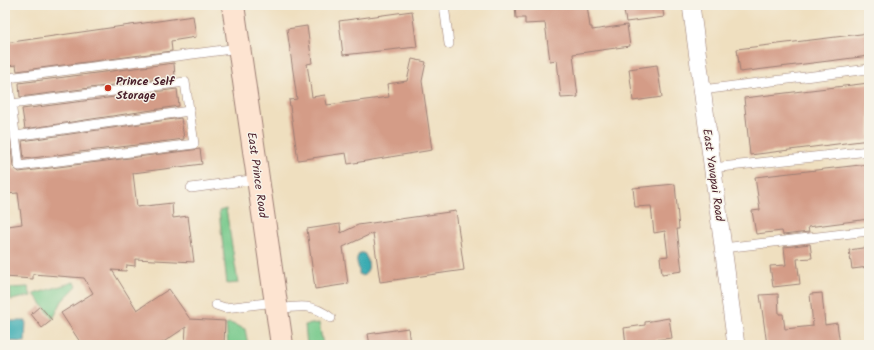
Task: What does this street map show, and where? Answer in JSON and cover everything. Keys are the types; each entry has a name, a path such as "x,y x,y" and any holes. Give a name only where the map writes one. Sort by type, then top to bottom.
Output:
{"main road":[{"name":"East Prince Road","path":"235,5 239,48 282,345"}],"street":[{"name":"East Yavapai Road","path":"691,5 736,345"}],"lane":[{"path":"444,5 449,44"},
{"path":"11,104 185,82 194,144 19,166 15,136 11,104 8,78 239,48"},
{"path":"702,90 869,69"},
{"path":"15,136 189,111"},
{"path":"712,168 869,151"},
{"path":"191,188 258,179"},
{"path":"723,248 869,231"},
{"path":"216,305 225,308 301,306 321,310 331,318"}],"green space":[{"path":"226,209 238,283 227,284 219,211"},
{"path":"74,282 77,286 62,301 53,319 34,294"},
{"path":"28,287 31,296 11,300 10,288"},
{"path":"230,323 245,329 248,345 228,345 226,324"},
{"path":"319,323 323,345 307,345 305,325"}],"water":[{"path":"360,253 364,253 368,262 366,274 363,276 359,274 357,261"},
{"path":"5,321 26,321 25,342 5,341"}],"building":[{"path":"515,5 529,5 529,9 554,7 554,5 587,5 590,27 592,27 592,30 627,25 630,46 573,54 578,97 561,98 557,60 550,61 545,23 525,24 525,18 516,18"},
{"path":"623,5 662,5 664,17 626,22"},
{"path":"412,11 417,47 343,55 339,21"},
{"path":"193,16 196,37 171,41 172,51 17,71 16,65 7,66 5,43"},
{"path":"307,26 312,63 307,64 312,97 325,95 327,105 389,97 387,84 407,81 412,59 426,62 422,81 432,150 348,164 346,153 298,160 289,100 297,99 287,29"},
{"path":"869,33 869,56 740,72 737,49"},
{"path":"174,63 175,77 20,97 19,83"},
{"path":"657,65 662,97 633,101 629,69"},
{"path":"869,83 869,140 750,155 744,98"},
{"path":"177,89 179,106 25,129 22,109"},
{"path":"181,118 184,139 24,159 22,141"},
{"path":"10,139 13,167 19,172 200,149 202,164 133,173 137,207 172,203 173,218 188,216 194,262 135,259 135,266 127,265 126,271 112,270 137,310 169,289 190,319 225,321 224,345 185,345 186,327 159,345 82,345 61,313 93,293 84,278 33,274 33,279 5,277 8,226 22,224 18,193 5,194 5,140"},
{"path":"869,164 869,219 808,227 809,232 783,235 782,231 756,234 752,211 760,210 755,177"},
{"path":"675,184 679,229 677,229 682,271 662,274 660,257 668,256 665,231 654,233 651,206 635,207 633,188"},
{"path":"456,211 464,270 380,282 373,233 343,247 348,284 315,289 307,229 340,224 341,233 358,225"},
{"path":"810,244 812,258 797,259 800,284 773,287 770,266 786,265 784,247"},
{"path":"869,247 869,267 852,269 849,250"},
{"path":"822,293 825,325 837,323 840,345 767,345 760,295 778,294 779,314 783,314 785,329 813,326 810,294"},
{"path":"40,306 52,320 42,328 31,314"},
{"path":"669,318 672,338 647,341 647,345 626,345 624,328 645,325 645,322"},
{"path":"408,328 410,345 370,345 368,334"}],"place":[{"name":"Prince Self Storage","path":"108,88"}]}
